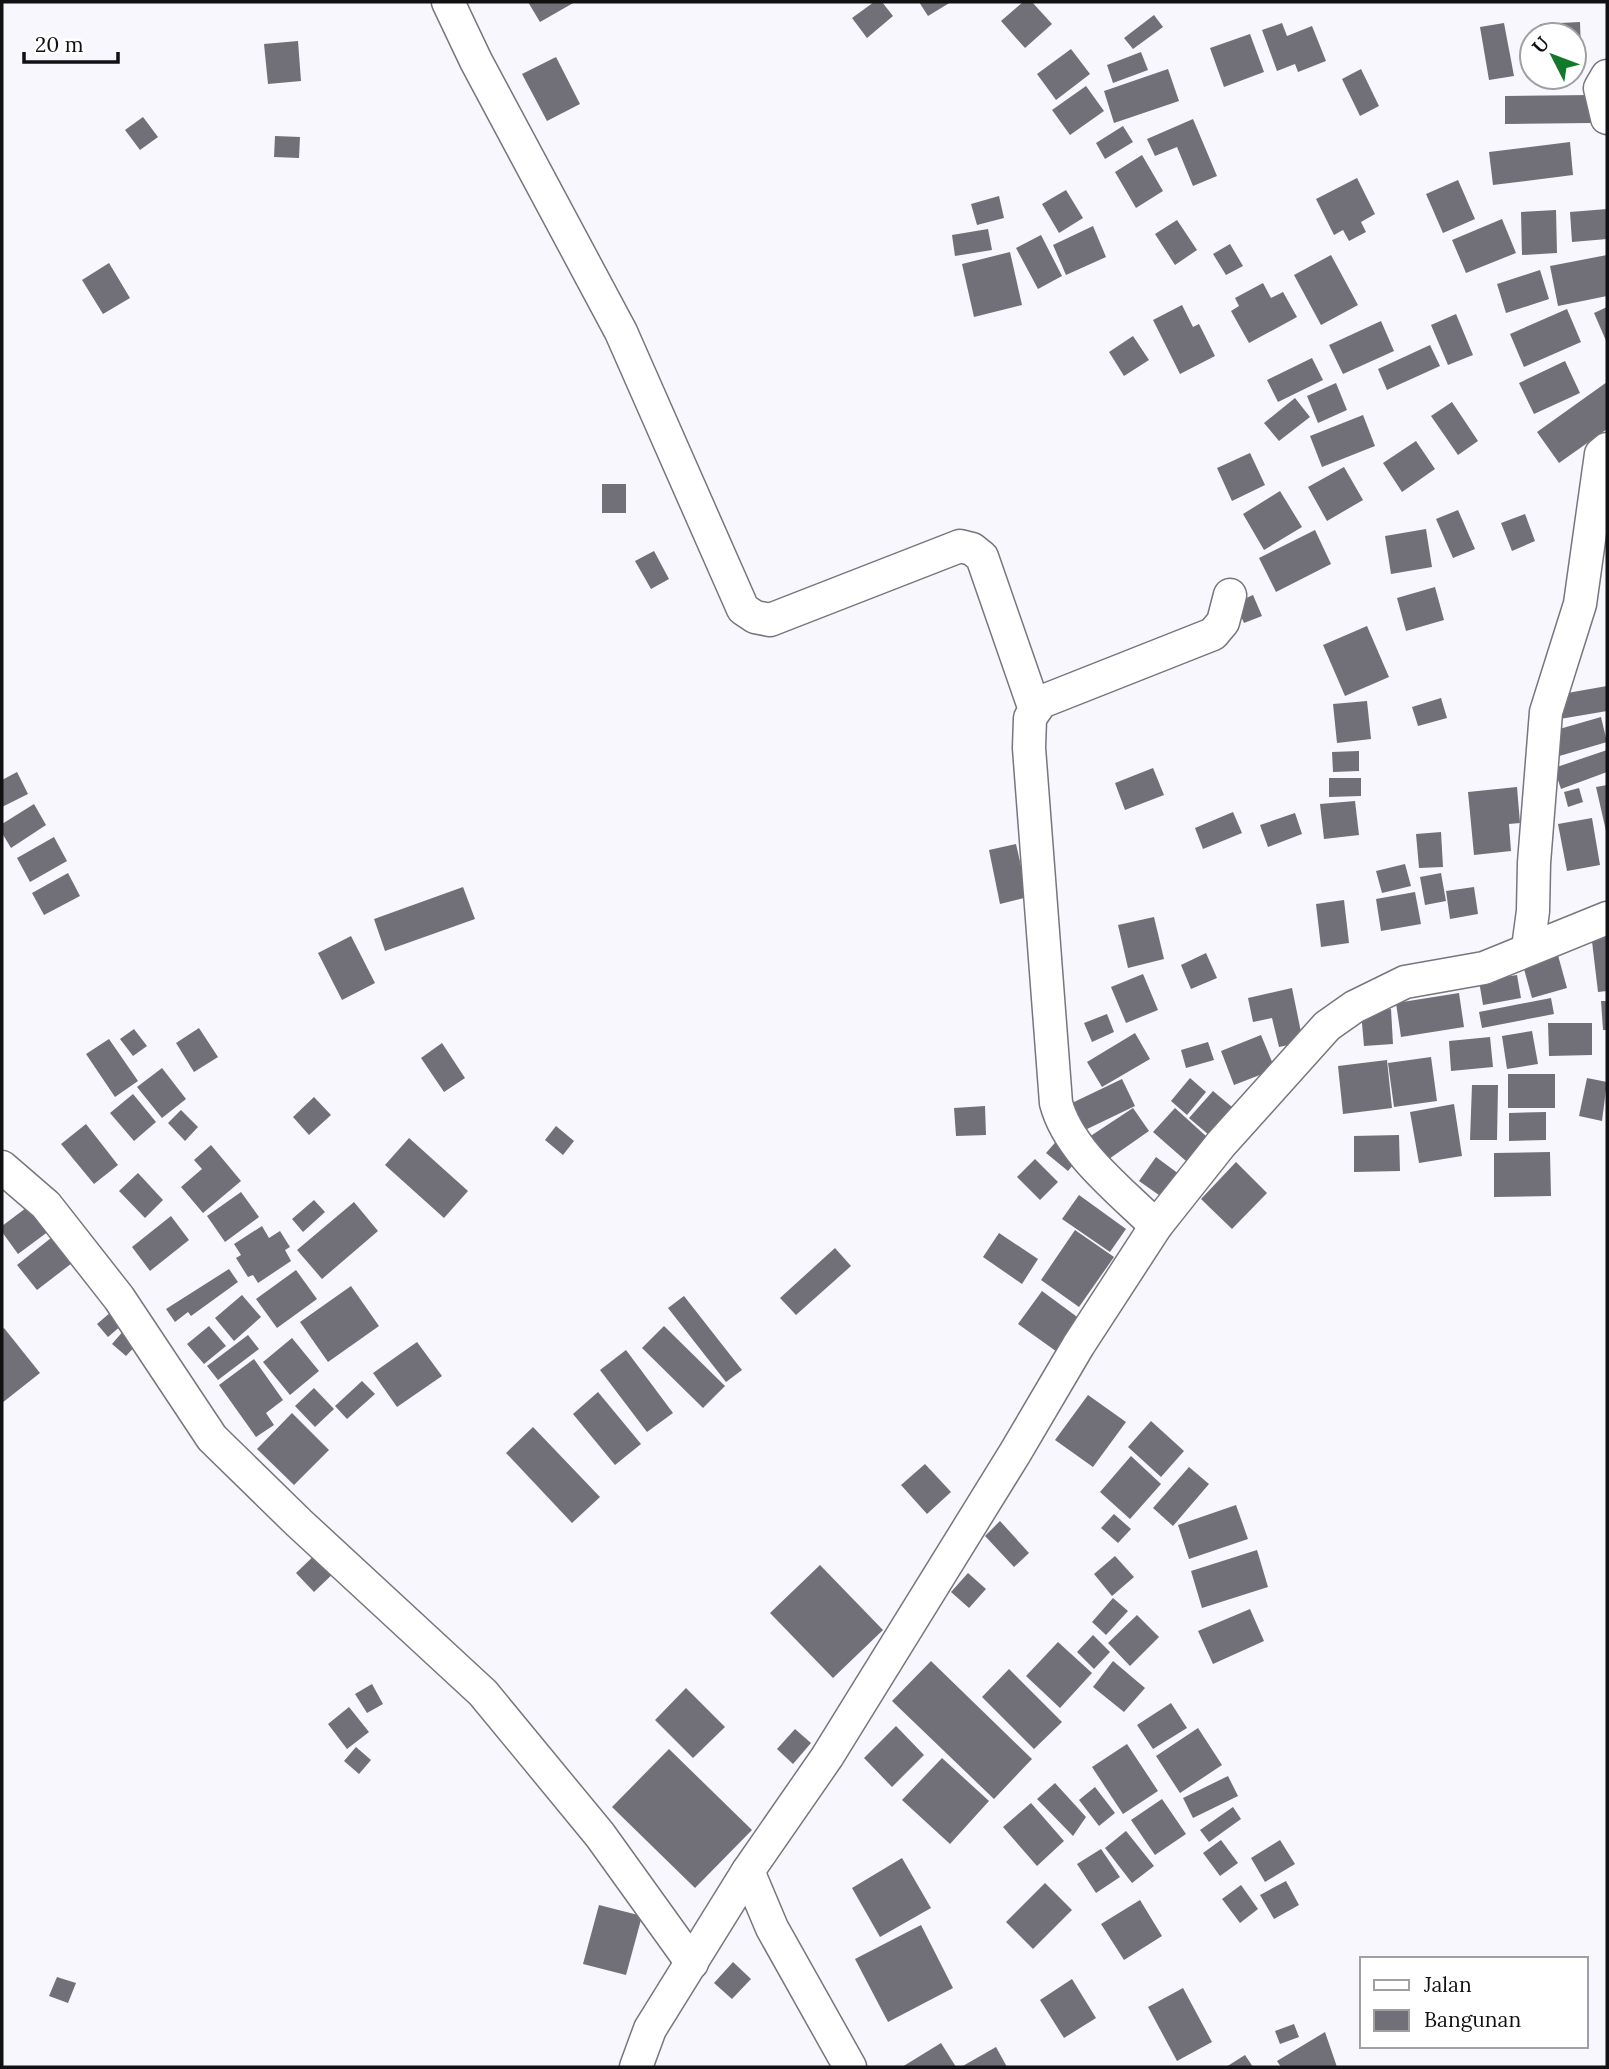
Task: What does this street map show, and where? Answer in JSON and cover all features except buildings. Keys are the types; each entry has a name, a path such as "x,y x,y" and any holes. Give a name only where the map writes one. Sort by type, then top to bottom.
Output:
{"street":[{"path":"448,2 476,61 621,332 743,609 755,617 770,620 960,546 971,548 982,557 1034,707"},
{"path":"1607,76 1600,88 1607,118"},
{"path":"1528,948 1533,911 1534,863 1546,712 1580,604 1601,454 1607,449"},
{"path":"1156,1226 1099,1170 1061,1123 1056,1104 1029,748 1030,718 1034,707 1041,702 1213,634 1223,622 1230,595"},
{"path":"636,2067 650,2029 748,1871 827,1757 1015,1453 1077,1346 1156,1226 1271,1085 1327,1026 1354,1007 1405,982 1484,968 1607,918"},
{"path":"2,1167 46,1205 119,1298 212,1438 483,1693 600,1835 692,1963"},
{"path":"748,1871 772,1928 850,2067"}]}
